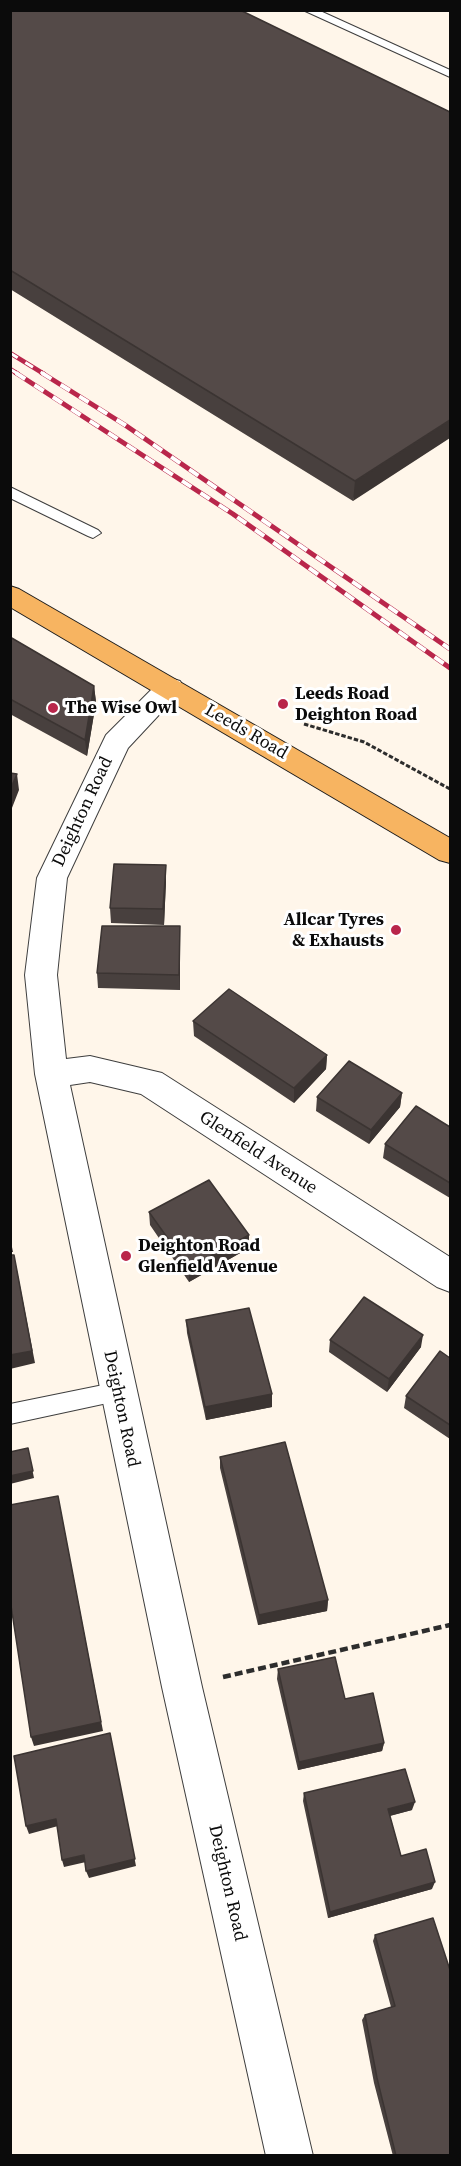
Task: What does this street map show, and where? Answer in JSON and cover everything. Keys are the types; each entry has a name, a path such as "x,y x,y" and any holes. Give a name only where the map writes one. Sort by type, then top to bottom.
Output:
{"main road":[{"name":"Leeds Road","path":"10,595 450,852"}],"street":[{"name":"Deighton Road","path":"170,688 116,742 52,878 41,975 51,1074 118,1392 182,1687 290,2156"},
{"name":"Glenfield Avenue","path":"51,1074 90,1069 150,1083 450,1276"}],"lane":[{"path":"308,10 450,74"},
{"path":"10,492 93,533"},
{"path":"10,1414 118,1392"}],"path":[{"path":"182,1687 450,1625"}],"building":[{"path":"10,10 240,10 450,112 450,420 355,481 10,270"},
{"name":"The Wise Owl","path":"10,637 94,686 85,740 10,699"},
{"path":"10,773 17,774 10,790"},
{"path":"114,864 166,865 163,909 110,908"},
{"path":"102,926 180,926 179,975 97,973"},
{"path":"229,989 327,1055 294,1088 193,1021"},
{"path":"349,1061 402,1093 371,1130 317,1097"},
{"path":"416,1106 450,1127 450,1183 385,1144"},
{"path":"209,1180 249,1235 189,1268 149,1212"},
{"path":"10,1255 14,1255 32,1351 10,1355"},
{"path":"364,1297 423,1335 389,1379 330,1340"},
{"path":"249,1308 272,1394 205,1407 186,1320"},
{"path":"440,1351 450,1358 450,1425 406,1396"},
{"path":"285,1442 328,1600 259,1615 220,1457"},
{"path":"28,1448 33,1471 10,1476 10,1452"},
{"path":"58,1496 101,1722 31,1737 10,1599 10,1505"},
{"path":"335,1657 345,1699 373,1693 384,1743 299,1762 278,1669"},
{"path":"110,1733 135,1859 86,1871 84,1855 62,1860 56,1819 26,1826 14,1756"},
{"path":"405,1769 415,1802 388,1809 401,1856 426,1849 435,1882 330,1912 304,1793"},
{"path":"433,1918 450,1970 450,2156 396,2156 377,2078 365,2015 395,2006 375,1935"}],"railway":[{"path":"10,353 44,374"},
{"path":"10,369 18,374"},
{"path":"16,373 233,514 450,668"},
{"path":"42,373 125,425 450,649"}],"place":[{"name":"Leeds Road Deighton Road","path":"283,704"},
{"name":"The Wise Owl","path":"53,708"},
{"name":"Allcar Tyres & Exhausts","path":"396,930"},
{"name":"Deighton Road Glenfield Avenue","path":"126,1256"}]}
